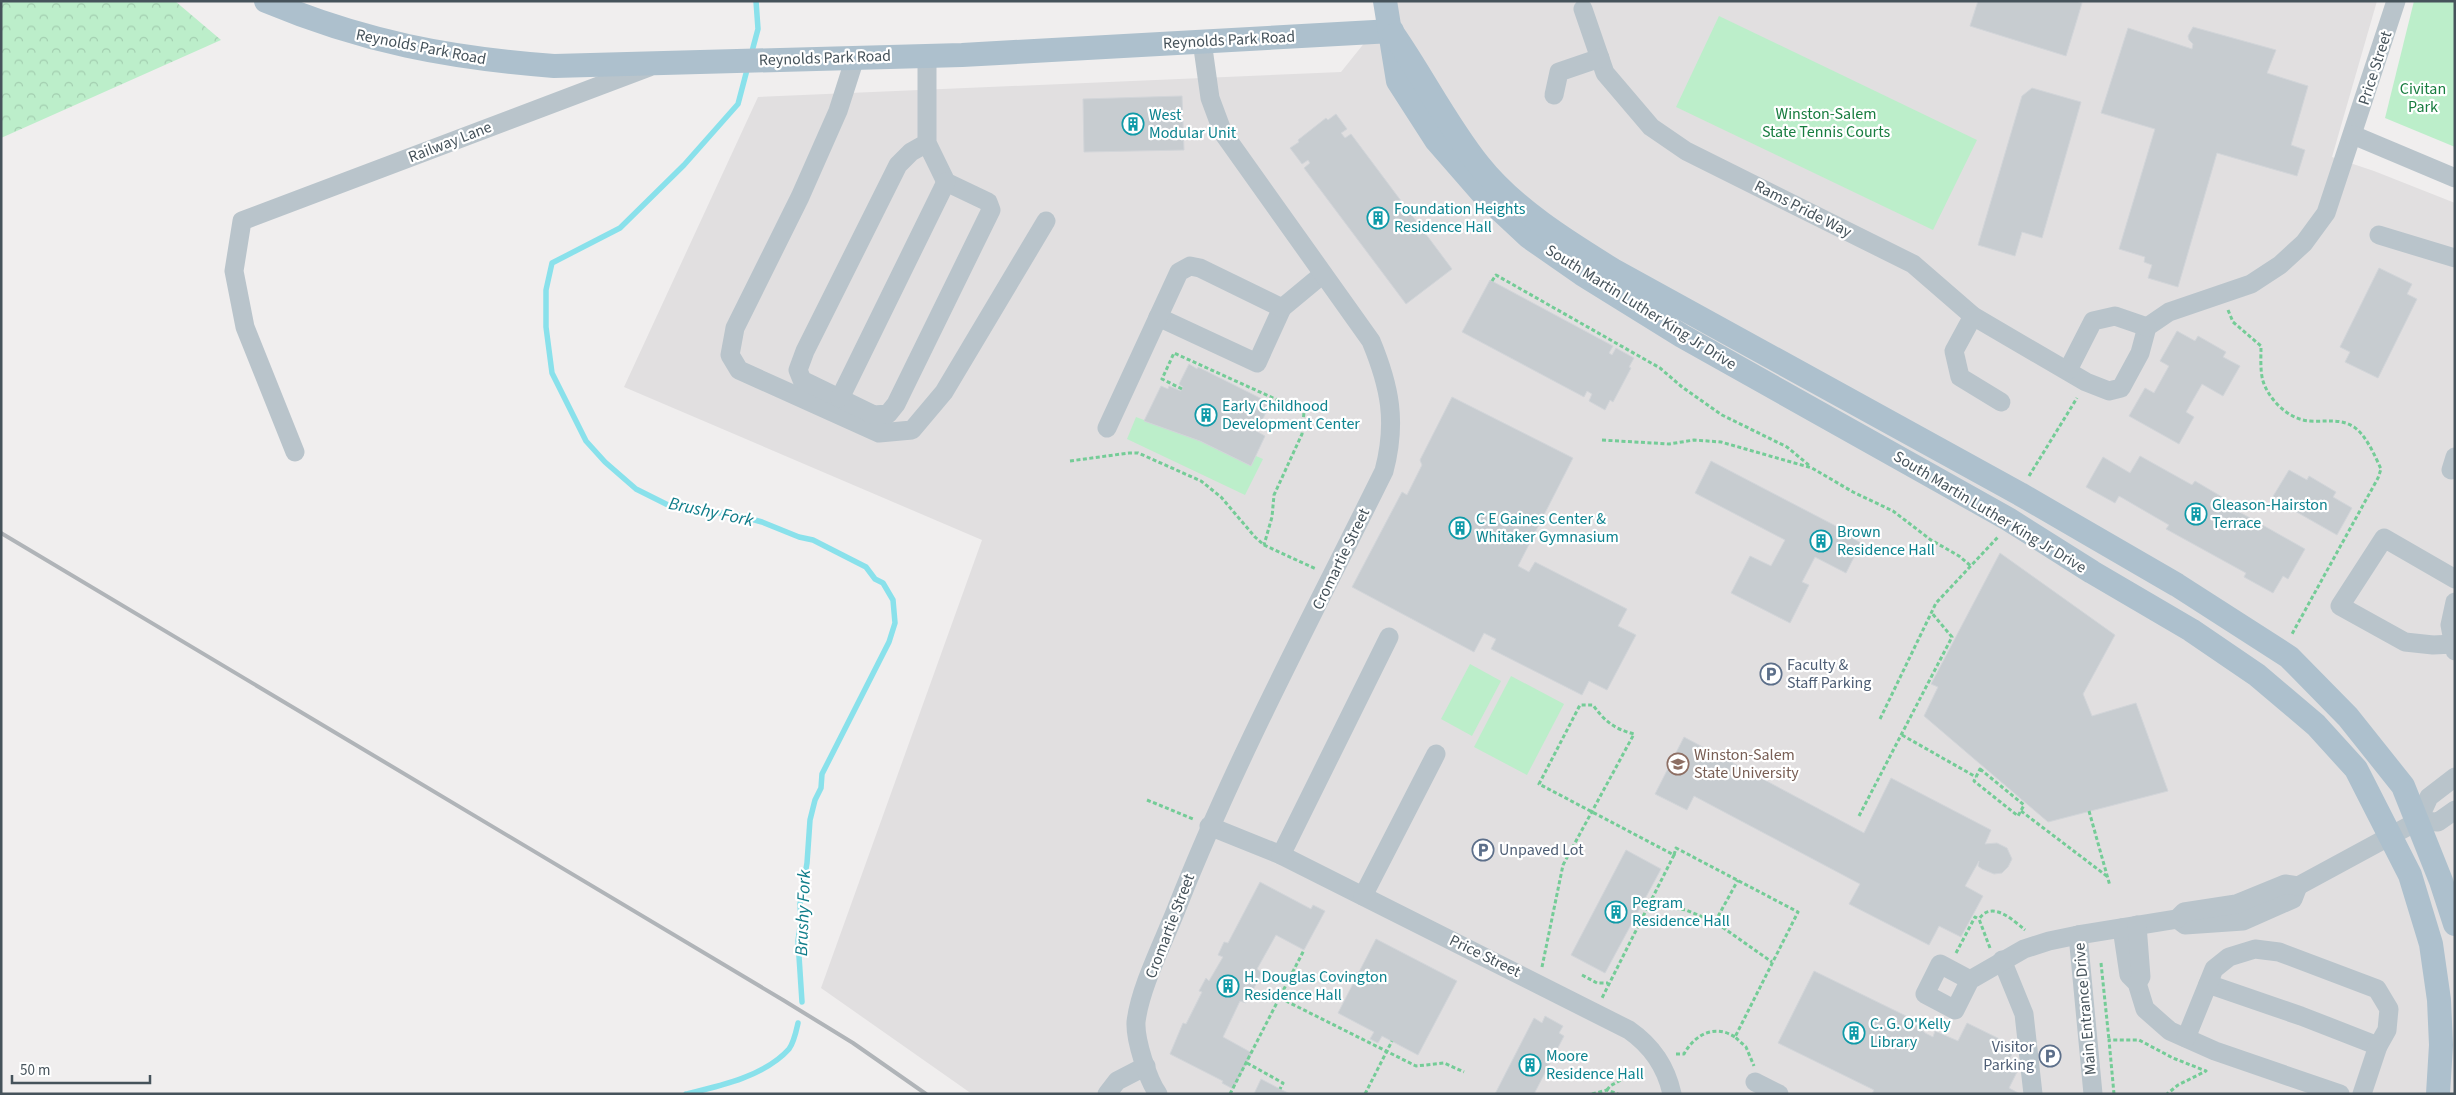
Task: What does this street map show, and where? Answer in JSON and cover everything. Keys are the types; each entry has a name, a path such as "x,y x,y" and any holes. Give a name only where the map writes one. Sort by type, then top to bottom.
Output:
{"main road":[{"name":"Reynolds Park Road","path":"266,1 346,31 392,44 499,62 554,66 927,56 1392,31"},
{"name":"South Martin Luther King Jr Drive","path":"1385,1 1392,31 1398,81 1436,140 1484,195 1529,237 1582,274 1682,336 2008,519 2092,572 2191,630 2257,674 2316,725 2356,769 2392,835 2410,875 2431,944 2439,1000 2441,1027 2438,1094"},
{"name":"South Martin Luther King Jr Drive","path":"1392,31 1480,166 1534,217 1568,242 1612,270 2020,494 2177,585 2280,651 2312,678 2354,725 2403,786 2418,821 2455,924"}],"street":[{"name":"Price Street","path":"2147,327 2169,312 2221,296 2251,284 2280,265 2304,243 2326,213 2396,1"},
{"name":"Rams Pride Way","path":"1584,10 1605,73 1651,127 1686,151 1913,264 1973,316 2086,382 2109,391 2121,388 2140,353 2147,327"},
{"name":"Cromartie Street","path":"1158,1094 1152,1085 1146,1066 1136,1023 1144,993 1210,826 1384,471 1390,448 1391,417 1384,372 1367,334 1223,133 1210,98 1202,41"},
{"path":"927,56 927,143 946,182 988,202 991,210 896,404 888,414 874,415 802,380 798,370 805,350 898,165 912,152 927,143"},
{"path":"855,58 838,111 800,198 735,328 730,355 739,370 879,432 912,430 944,392 1046,221"},
{"path":"1554,95 1559,72 1600,58"},
{"name":"Railway Lane","path":"295,452 245,327 234,271 242,221 657,64"},
{"path":"2353,135 2455,178"},
{"path":"840,398 946,182"},
{"path":"2379,235 2455,258"},
{"path":"1107,428 1179,272 1190,266 1200,268 1282,308"},
{"path":"1158,317 1257,363 1282,308 1323,274"},
{"path":"1973,316 1954,351 1960,377 2001,402"},
{"path":"2068,370 2093,321 2115,316 2147,327"},
{"path":"2455,579 2384,538 2340,606 2404,642 2454,648 2450,625 2455,602"},
{"path":"1275,852 1389,637"},
{"path":"1363,896 1436,754"},
{"path":"2455,777 2428,797 2418,821 2438,822 2455,810"},
{"name":"Main Entrance Drive","path":"2093,1094 2078,935 2177,919 2185,925 2216,916 2243,921 2293,899 2298,886 2418,821"},
{"name":"Price Street","path":"1210,826 1275,852 1629,1030 1642,1039 1659,1059 1669,1076 1672,1094"},
{"path":"2130,927 2129,974 2137,983 2145,1010 2170,1030 2215,1051 2340,1094"},
{"path":"1970,980 2002,960 2049,941 2078,935"},
{"path":"2186,1038 2214,969 2229,957 2255,949 2279,952 2377,989 2389,1009 2387,1030 2378,1046 2362,1094"},
{"path":"2002,960 2024,1014 2033,1094"},
{"path":"2208,984 2301,1016 2378,1046"},
{"path":"1107,1094 1117,1081 1146,1066"},
{"path":"1756,1082 1779,1094"}],"path":[{"path":"1492,281 1496,275 1660,368 1682,387 1722,415 1787,447 1812,468 1853,492 1893,511 1931,540 1959,556 1971,566"},
{"path":"2221,296 2233,322 2261,346 2263,381 2276,402 2290,416 2307,421 2341,421 2356,428 2373,452 2381,469 2378,478 2289,639 2280,651"},
{"path":"1182,389 1162,379 1174,352 1304,412 1302,434 1274,494 1272,517 1264,545"},
{"path":"2020,494 2086,382"},
{"path":"1602,440 1669,444 1694,440 1721,442 1812,468"},
{"path":"1070,461 1130,453 1138,453 1145,456 1201,481 1221,497 1264,545 1324,573"},
{"path":"1880,719 1936,604 2000,535 2008,519"},
{"path":"1859,816 1952,637 1931,612"},
{"path":"1544,974 1542,969 1563,865 1591,812 1634,734 1612,726 1603,720 1593,705 1580,705 1539,784 1591,812 1674,855"},
{"path":"1902,735 1976,777"},
{"path":"1980,769 2024,805 2021,811 2018,816 1974,781 1980,769"},
{"path":"1147,800 1210,826"},
{"path":"2021,811 2108,877"},
{"path":"2089,811 2110,886"},
{"path":"1599,1003 1676,848 1798,912 1735,1037"},
{"path":"1716,922 1738,880"},
{"path":"1649,904 1686,910 1716,922 1772,962"},
{"path":"1954,958 1975,917 1979,919 1988,911 2001,913 2030,933"},
{"path":"1979,919 1991,949 1982,952"},
{"path":"1230,1094 1304,950"},
{"path":"2100,958 2114,1094"},
{"path":"1582,975 1597,983 1608,983"},
{"path":"1280,998 1416,1066 1444,1063 1464,1072"},
{"path":"1684,1054 1691,1043 1704,1033 1720,1032 1735,1037 1752,1056 1756,1072 1756,1082"},
{"path":"2109,1040 2139,1040 2173,1058 2206,1071 2178,1085 2167,1094"},
{"path":"1365,1094 1392,1041"},
{"path":"1592,1094 1607,1090 1610,1086 1659,1059"},
{"path":"1247,1063 1283,1083 1280,1089"},
{"path":"1607,1090 1618,1094"}],"shaded area":[{"name":"Winston-Salem State University","path":"1398,1 2377,1 2332,157 2374,171 2455,203 2455,1094 972,1094 821,988 982,540 624,387 758,97 1341,72"}],"green space":[{"path":"1,1 175,1 221,40 1,138"},
{"name":"Civitan Park","path":"2414,1 2455,1 2455,147 2385,118"},
{"name":"Winston-Salem State Tennis Courts","path":"1719,16 1977,140 1933,230 1676,107"},
{"path":"1136,417 1200,441 1251,466 1256,456 1263,459 1245,495 1127,439"},
{"path":"1470,664 1501,681 1472,736 1441,719"},
{"path":"1511,676 1564,704 1527,775 1474,747"}],"building":[{"path":"1978,1 2076,1 2082,3 2066,56 1970,26"},
{"path":"2193,27 2276,50 2267,73 2308,86 2291,145 2305,150 2297,176 2217,153 2178,287 2148,278 2152,265 2144,262 2145,257 2119,249 2155,129 2101,113 2128,28 2192,49 2193,44 2188,36"},
{"path":"2032,88 2081,102 2042,238 2022,232 2015,256 1978,245 2022,96"},
{"name":"West Modular Unit","path":"1182,96 1184,150 1084,152 1083,99"},
{"name":"Foundation Heights Residence Hall","path":"1336,114 1347,129 1341,133 1345,138 1351,134 1452,269 1406,304 1304,168 1310,163 1308,160 1302,164 1290,148 1326,118 1328,120"},
{"path":"2379,268 2412,284 2407,294 2417,299 2378,378 2345,362 2350,352 2340,347"},
{"name":"Foundation Heights Residence Hall","path":"1490,280 1613,346 1609,353 1612,355 1616,348 1634,358 1629,367 1631,368 1613,402 1610,400 1605,410 1589,401 1592,394 1587,391 1584,397 1462,332"},
{"path":"2177,331 2195,341 2198,336 2226,352 2223,357 2240,366 2223,396 2202,384 2186,412 2194,417 2179,444 2129,416 2145,388 2154,393 2169,366 2160,361"},
{"name":"Early Childhood Development Center","path":"1189,364 1270,403 1261,423 1256,420 1253,424 1258,427 1256,431 1265,436 1251,466 1200,441 1144,421 1161,386 1168,389 1169,386 1181,391 1183,387 1179,384"},
{"name":"C E Gaines Center & Whitaker Gymnasium","path":"1452,397 1573,458 1518,566 1529,572 1535,562 1627,609 1618,626 1636,635 1607,690 1589,681 1582,695 1491,649 1496,639 1484,633 1474,652 1352,587 1402,492 1407,495 1422,465 1420,460"},
{"name":"Gleason-Hairston Terrace","path":"2140,456 2192,485 2195,481 2222,497 2220,501 2305,549 2288,579 2283,576 2273,593 2244,577 2246,573 2166,529 2169,525 2119,496 2115,503 2086,487 2103,457 2130,473"},
{"name":"Brown Residence Hall","path":"1711,461 1855,536 1854,539 1861,543 1846,573 1815,557 1802,582 1809,585 1790,623 1731,593 1750,556 1771,566 1785,540 1695,493"},
{"path":"2289,470 2307,480 2309,476 2336,492 2333,497 2352,508 2337,535 2272,498"},
{"path":"2000,553 2115,635 2083,694 2092,716 2136,703 2168,791 2048,822 1924,716 1938,687 1931,684"},
{"path":"1684,737 1864,833 1891,778 1991,830 1985,844 1997,843 2007,848 2012,859 2002,873 1994,874 1978,866 1979,861 1965,886 1983,896 1961,937 1939,926 1929,945 1849,904 1860,884 1694,796 1687,810 1655,794"},
{"name":"Pegram Residence Hall","path":"1626,850 1661,869 1605,973 1571,955"},
{"name":"H. Douglas Covington Residence Hall","path":"1260,882 1311,909 1313,905 1325,911 1304,950 1276,935 1257,969 1262,973 1246,1003 1240,1001 1223,1037 1252,1053 1233,1089 1222,1083 1223,1081 1170,1054 1183,1023 1186,1024 1202,992 1199,991 1206,978 1209,981 1223,957 1218,955 1224,942 1228,943"},
{"path":"1376,939 1457,981 1418,1055 1382,1036 1378,1043 1370,1039 1374,1032 1338,1013"},
{"name":"C. G. O'Kelly Library","path":"1814,971 1906,1016 1903,1022 1919,1026 1925,1033 1933,1037 1935,1031 1958,1041 1967,1023 2016,1047 2006,1065 2018,1070 2009,1088 2020,1094 1872,1094 1874,1090 1778,1043"},
{"name":"Moore Residence Hall","path":"1545,1016 1563,1026 1559,1033 1564,1036 1534,1094 1495,1094 1534,1018 1542,1023"},
{"path":"1261,1079 1280,1089 1290,1094 1254,1094"}],"waterway":[{"name":"Brushy Fork","path":"751,55 758,29 756,1"},
{"name":"Brushy Fork","path":"748,66 738,104 684,165 620,228 552,263 546,290 546,327 552,373 586,441 605,462 636,489 672,507 701,510 706,513 729,513 762,522 799,537 813,540 866,567 875,579 883,583 893,600 895,623 889,642 822,774 821,788 815,800 810,820 807,863 800,904 801,920 798,941 802,1002"},
{"name":"Brushy Fork","path":"686,1094 741,1079 768,1066 789,1049 794,1040 798,1023"}],"railway":[{"path":"1,533 783,1000 853,1043 926,1094"}],"place":[{"name":"West Modular Unit","path":"1133,124"},
{"name":"Foundation Heights Residence Hall","path":"1378,218"},
{"name":"Early Childhood Development Center","path":"1206,415"},
{"name":"Gleason-Hairston Terrace","path":"2196,514"},
{"name":"C E Gaines Center & Whitaker Gymnasium","path":"1460,528"},
{"name":"Brown Residence Hall","path":"1821,541"},
{"name":"Faculty & Staff Parking","path":"1771,674"},
{"name":"Winston-Salem State University","path":"1678,764"},
{"name":"Unpaved Lot","path":"1483,850"},
{"name":"Pegram Residence Hall","path":"1616,912"},
{"name":"H. Douglas Covington Residence Hall","path":"1228,986"},
{"name":"C. G. O'Kelly Library","path":"1854,1033"},
{"name":"Visitor Parking","path":"2050,1056"},
{"name":"Moore Residence Hall","path":"1530,1065"}]}
